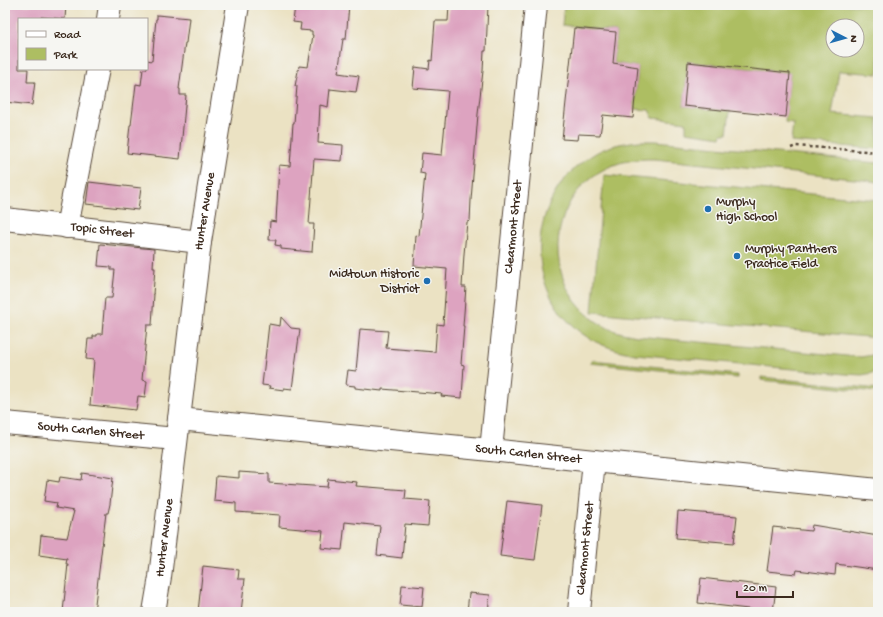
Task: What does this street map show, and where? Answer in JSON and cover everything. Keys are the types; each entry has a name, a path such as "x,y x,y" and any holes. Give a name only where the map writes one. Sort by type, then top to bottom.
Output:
{"street":[{"path":"108,18 110,5"},
{"name":"Hunter Avenue","path":"154,612 160,577 200,242 238,5"},
{"name":"Clearmont Street","path":"491,450 536,5"},
{"path":"67,227 98,70"},
{"name":"Topic Street","path":"5,219 200,242"},
{"name":"South Carlen Street","path":"5,423 178,429 491,450 878,490"},
{"name":"Clearmont Street","path":"579,612 594,461"}],"path":[{"path":"791,148 796,146 878,152"}],"green space":[{"path":"564,5 878,5 878,74 839,71 832,114 878,118 878,149 791,142 793,123 785,122 790,73 688,62 684,106 730,111 727,134 722,134 721,137 686,132 686,122 653,118 649,110 634,109 638,67 613,63 616,32 562,25"},
{"path":"639,141 656,141 878,163 878,182 654,159 627,161 607,168 587,181 576,193 567,207 558,239 558,255 561,272 571,295 585,312 603,326 637,336 847,356 861,357 878,354 878,372 862,375 845,374 635,354 596,342 575,328 558,308 546,286 541,263 540,238 545,214 556,192 571,172 591,156 614,146"},
{"name":"Murphy Panthers Practice Field","path":"604,175 878,200 878,338 592,312"},
{"path":"591,360 738,375 738,378 590,363"},
{"path":"761,377 878,389 878,392 761,380"}],"building":[{"path":"5,5 66,5 65,18 18,18 18,70 28,70 27,82 35,82 32,105 5,102"},
{"path":"295,5 349,5 346,39 343,39 338,73 359,76 356,92 330,89 328,107 320,105 318,143 343,145 342,161 314,159 309,224 314,224 312,252 281,249 281,246 275,245 276,240 269,240 270,221 276,222 279,165 290,166 297,86 295,86 299,66 308,67 313,35 312,31 300,30 301,23 293,22"},
{"path":"449,5 488,5 486,51 484,51 478,114 470,221 467,222 464,254 462,287 466,287 461,364 464,365 462,398 441,396 442,394 355,388 355,386 346,385 348,370 356,371 360,329 388,331 386,348 435,352 437,324 443,325 447,269 414,266 416,235 419,236 425,174 420,173 422,153 442,155 448,91 413,88 415,67 429,69 430,60 432,61 435,21 448,21"},
{"path":"157,15 189,18 179,89 180,95 186,95 180,159 127,153 136,84 141,85 143,70 148,70 148,60 152,61"},
{"path":"574,28 616,32 613,63 638,67 633,118 603,115 600,135 578,134 577,140 562,139"},
{"path":"688,62 790,73 786,117 684,106"},
{"path":"89,182 141,188 138,210 86,204"},
{"path":"100,244 154,249 153,268 155,268 152,325 147,325 142,380 147,381 145,397 138,396 136,410 90,405 94,360 86,359 88,339 93,339 93,336 97,336 97,334 102,334 105,298 112,298 115,270 111,270 111,267 98,266"},
{"path":"281,317 291,328 300,329 292,389 284,388 284,390 269,388 270,386 262,385 269,324 280,326"},
{"path":"239,472 269,474 269,483 327,487 328,479 357,482 356,486 406,490 405,499 430,501 428,526 405,524 402,558 377,555 380,526 345,522 342,550 321,548 323,531 279,527 280,515 236,512 236,503 214,501 216,476 239,478"},
{"path":"82,473 113,478 110,504 108,513 106,513 94,612 63,612 68,564 66,564 67,559 39,555 41,535 67,538 74,511 56,508 57,503 44,501 47,480 59,482 60,477 81,480"},
{"path":"507,501 542,505 535,560 500,556"},
{"path":"678,511 737,516 734,543 676,538"},
{"path":"812,525 878,536 878,570 836,564 835,575 797,570 796,574 767,571 773,527 811,531"},
{"path":"203,566 239,570 238,579 245,579 241,612 198,612"},
{"path":"701,578 776,587 773,612 698,603"},
{"path":"402,585 424,587 422,607 400,605"},
{"path":"469,593 490,595 488,612 467,612"}],"place":[{"name":"Murphy High School","path":"708,209"},
{"name":"Murphy Panthers Practice Field","path":"737,256"},
{"name":"Midtown Historic District","path":"427,281"}]}
